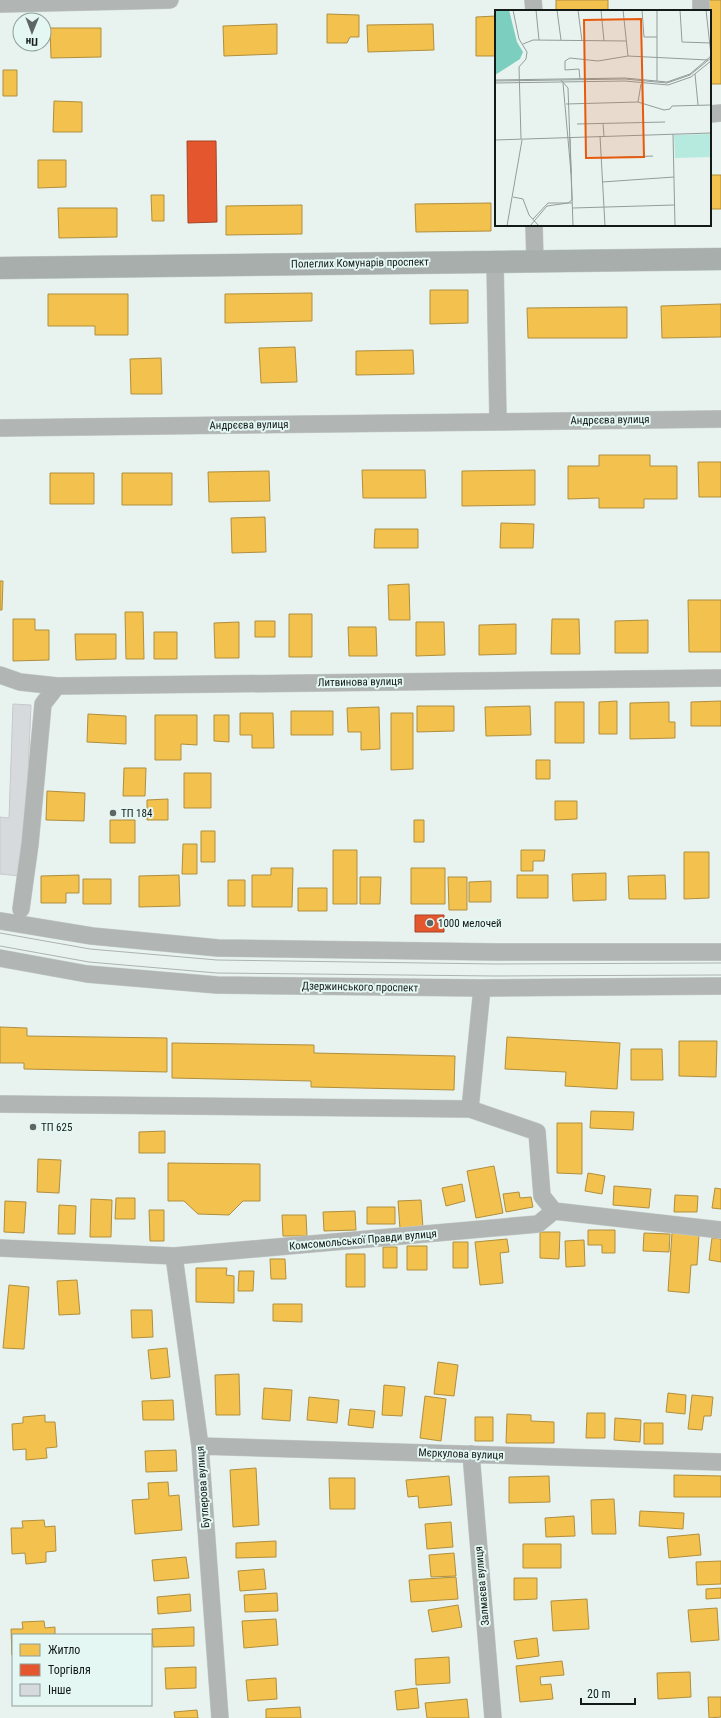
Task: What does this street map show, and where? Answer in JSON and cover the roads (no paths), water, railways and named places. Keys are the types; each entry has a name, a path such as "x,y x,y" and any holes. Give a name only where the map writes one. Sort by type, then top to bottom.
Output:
{"main road":[{"name":"Полеглих Комунарів проспект","path":"0,268 721,259"}],"street":[{"path":"0,4 170,0"},
{"path":"701,0 702,10"},
{"path":"711,114 721,113"},
{"path":"534,226 535,262"},
{"path":"495,262 498,421"},
{"name":"Андрєєва вулиця","path":"0,428 721,418"},
{"name":"Литвинова вулиця","path":"0,675 20,682 57,686 721,678"},
{"path":"21,909 30,844 43,704 57,686"},
{"path":"0,921 92,936 218,948 496,952 721,952"},
{"name":"Дзержинського проспект","path":"0,958 87,974 217,985 482,988 721,986"},
{"path":"470,1109 482,988"},
{"path":"0,1104 470,1109 537,1132 542,1196 554,1211 721,1230"},
{"name":"Комсомольської Правди вулиця","path":"0,1248 174,1256 538,1224 554,1211"},
{"name":"Бутлерова вулиця","path":"174,1256 200,1446 220,1718"},
{"name":"Мєркулова вулиця","path":"200,1446 721,1462"},
{"name":"Залмаєва вулиця","path":"471,1454 493,1718"}],"tram line":[{"path":"0,933 90,949 217,960 495,964 721,963"},
{"path":"0,946 89,962 217,973 495,976 721,975"}],"place":[{"name":"ТП 184","path":"113,813"},
{"name":"1000 мелочей","path":"430,923"},
{"name":"ТП 625","path":"33,1127"}]}
